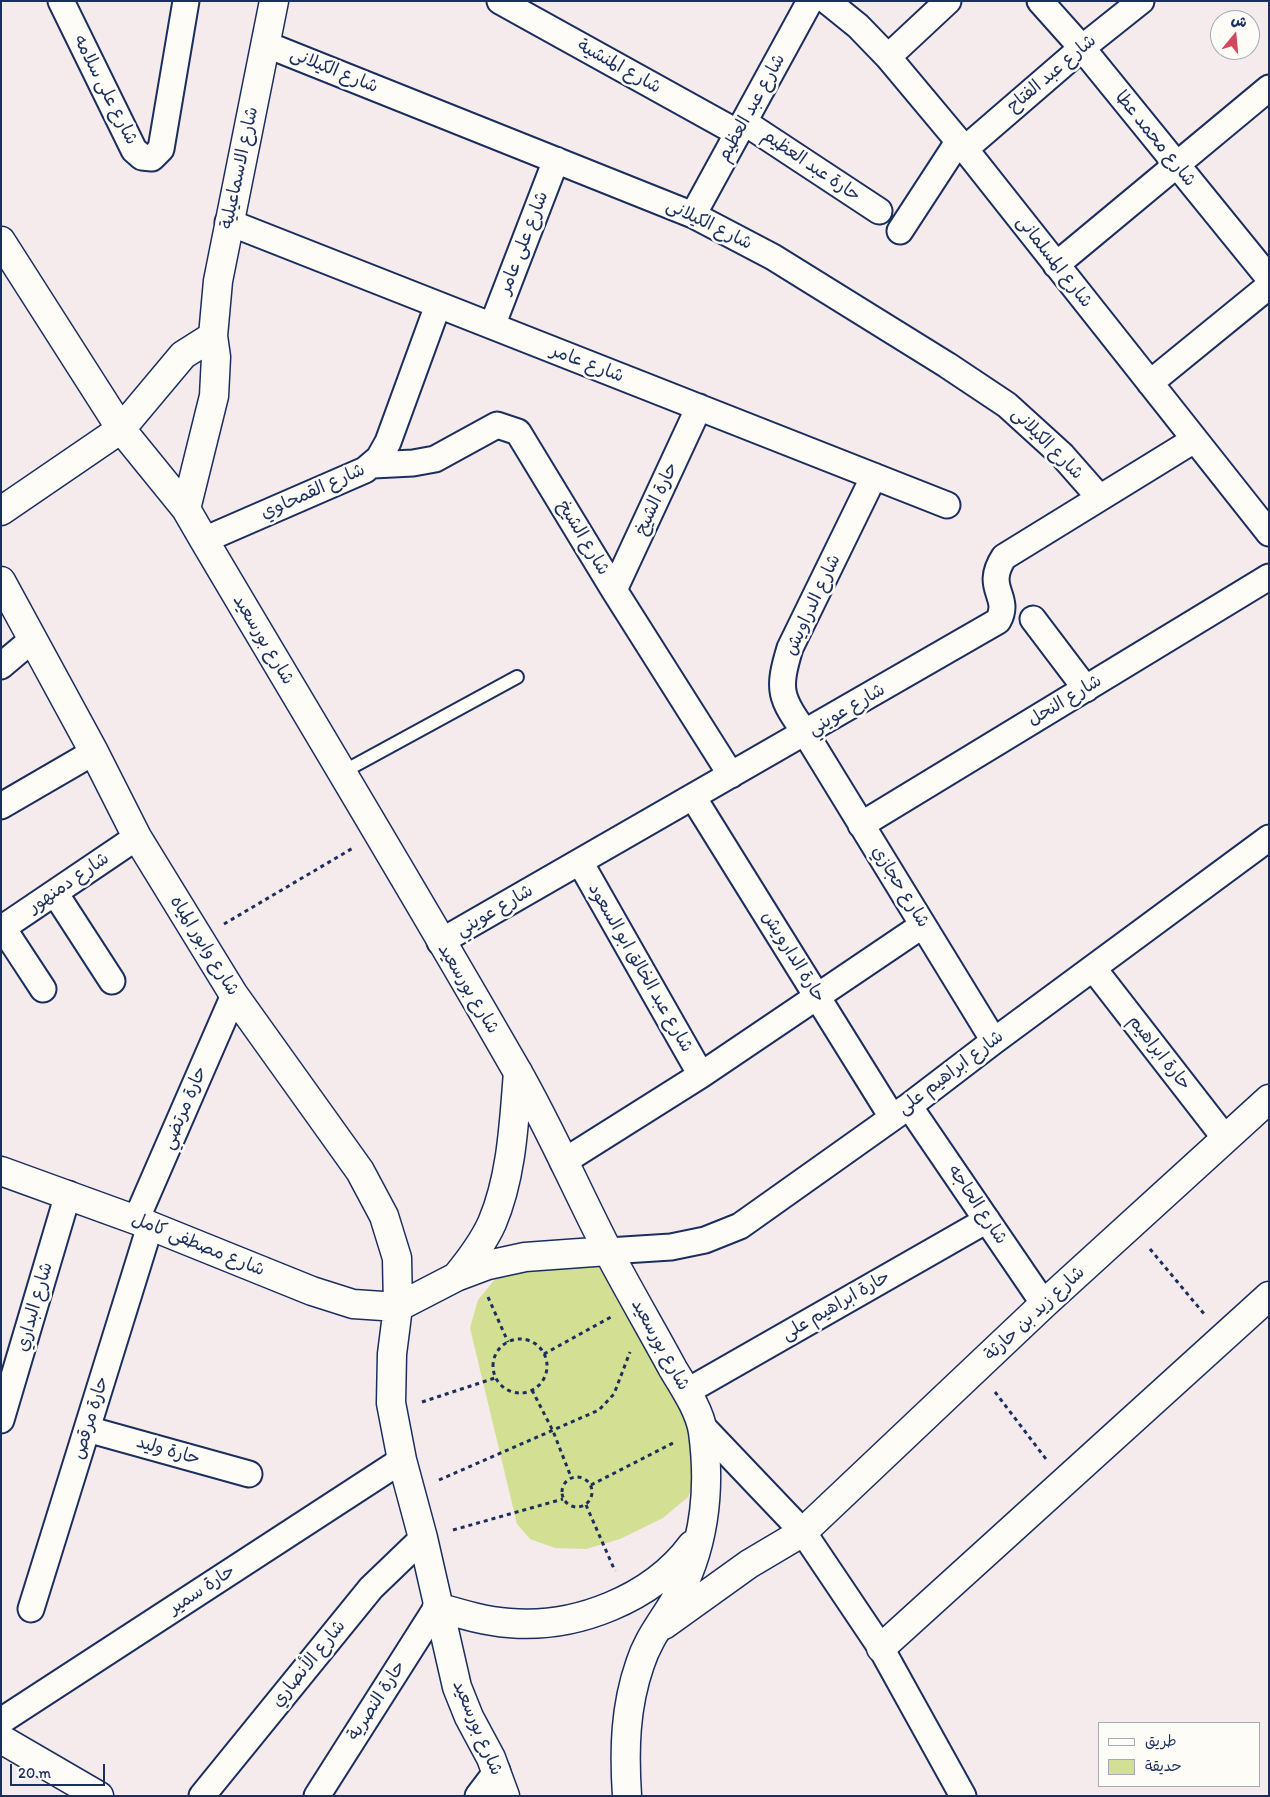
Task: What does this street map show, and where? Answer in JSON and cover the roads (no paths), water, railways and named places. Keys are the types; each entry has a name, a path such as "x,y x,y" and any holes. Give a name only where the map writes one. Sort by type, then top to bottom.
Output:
{"main road":[{"name":"شارع الاسماعيلية","path":"186,509 214,396 216,356 214,336 218,281 228,222 274,1"},
{"name":"شارع بورسعيد","path":"1,241 121,429 186,509 518,1072 608,1251 686,1392 703,1427 707,1495 702,1532 690,1568 674,1602 652,1632 633,1687 625,1728 624,1760 627,1796"},
{"path":"1,511 121,429 183,355 214,336"},
{"name":"شارع وابور المياه","path":"1,581 94,752 137,837 234,995 360,1171 380,1209 397,1258 398,1307"},
{"path":"466,1274 492,1223 502,1193 513,1128 518,1072"},
{"name":"شارع زيد بن حارثة","path":"652,1632 750,1564 803,1532 1044,1304 1269,1099"},
{"name":"شارع مصطفى كامل","path":"1,1171 68,1194 332,1298 353,1304 398,1307"},
{"path":"398,1307 466,1274 525,1257 608,1251"},
{"path":"881,1648 1269,1296"},
{"name":"شارع بورسعيد","path":"398,1307 392,1354 392,1412 402,1460 423,1538 437,1607 457,1687 501,1784"},
{"path":"437,1607 482,1619 510,1623 547,1622 584,1616 626,1598 652,1584 680,1561 702,1532"},
{"path":"1,1740 92,1794"}],"street":[{"name":"شارع على سلامه","path":"62,1 134,150 142,157 152,158 161,149 186,1"},
{"name":"شارع المنشية","path":"500,1 741,127"},
{"name":"شارع عبد العظيم","path":"693,215 810,1"},
{"name":"شارع المسلمانى","path":"827,1 858,26 888,57 962,145 1269,533"},
{"path":"888,57 948,1"},
{"name":"شارع محمد عطا","path":"1040,1 1082,48 1269,278"},
{"name":"شارع عبد الفتاح","path":"900,231 962,145 1141,1"},
{"name":"شارع الكيلانى","path":"265,44 693,215 774,258 947,365 1007,405 1062,455 1099,497"},
{"path":"1056,265 1269,88"},
{"name":"حارة عبد العظيم","path":"741,127 879,211"},
{"name":"شارع على عامر","path":"492,326 556,160"},
{"name":"شارع عامر","path":"228,222 947,505"},
{"path":"1150,383 1269,286"},
{"name":"شارع القمحاوي","path":"204,540 373,465 388,442 438,305"},
{"name":"حارة الشيخ","path":"614,590 699,407"},
{"name":"شارع الشيخ","path":"373,465 414,463 435,459 497,425 518,432 614,590 731,775"},
{"name":"شارع عويني","path":"440,942 806,734 998,621 1002,615 1003,602 996,590 995,581 996,572 1004,557 1194,440"},
{"name":"شارع الدراويش","path":"806,734 785,704 782,689 783,671 790,648 874,476"},
{"name":"شارع النحل","path":"862,825 1269,577"},
{"path":"1033,619 1086,689"},
{"path":"1,666 33,639"},
{"name":"شارع حجازي","path":"806,734 994,1040"},
{"path":"1,806 94,752"},
{"name":"حارة الدارويش","path":"693,797 817,996 901,1112"},
{"name":"شارع دمنهور","path":"2,928 137,837"},
{"name":"شارع ابراهيم على","path":"608,1251 671,1247 705,1240 740,1226 901,1112 994,1040 1269,838"},
{"name":"شارع عبد الخالق ابو السعود","path":"580,862 701,1075"},
{"path":"55,894 112,981"},
{"path":"563,1162 701,1075 923,925"},
{"path":"2,928 43,989"},
{"name":"حارة ابراهيم","path":"1093,968 1225,1138"},
{"name":"حارة مرتضي","path":"143,1223 234,995"},
{"name":"شارع الحاجه","path":"901,1112 987,1220 1044,1304"},
{"name":"شارع البداري","path":"1,1420 68,1194"},
{"name":"حارة ابراهيم على","path":"686,1392 987,1220"},
{"name":"حارة مرقص","path":"31,1610 88,1429 143,1223"},
{"path":"703,1427 803,1532 881,1648 963,1796"},
{"name":"حارة وليد","path":"88,1429 249,1474"},
{"name":"حارة سمير","path":"1,1721 402,1460"},
{"name":"شارع الأنصاري","path":"202,1796 371,1588 423,1538"},
{"name":"حارة النصرية","path":"317,1796 437,1607"},
{"path":"478,1796 501,1784"}],"lane":[{"path":"341,773 517,677"}]}
